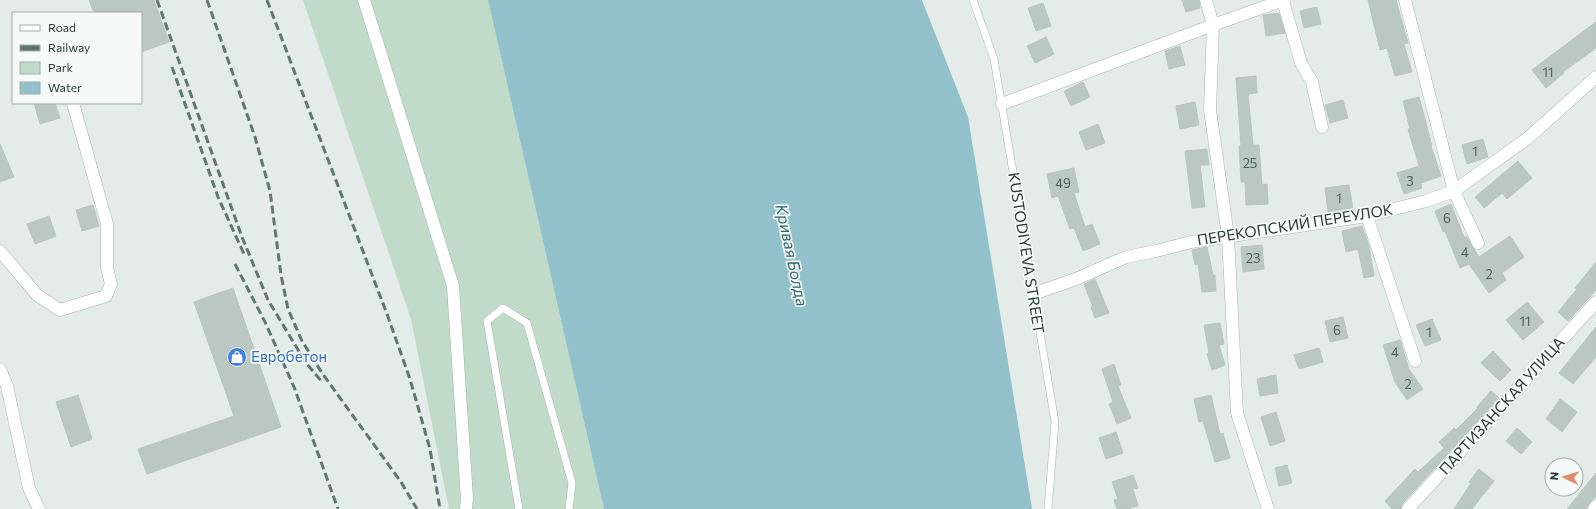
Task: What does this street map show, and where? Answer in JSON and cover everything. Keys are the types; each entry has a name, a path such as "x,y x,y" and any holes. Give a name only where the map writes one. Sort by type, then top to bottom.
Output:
{"street":[{"path":"364,0 453,286 466,509"},
{"path":"1206,0 1213,25 1210,110 1228,236 1237,413 1268,509"},
{"path":"1002,104 1284,0 1301,63 1312,82 1322,127"},
{"path":"1405,0 1454,191 1478,243"},
{"name":"ПЕРЕКОПСКИЙ ПЕРЕУЛОК","path":"1033,294 1076,280 1126,257 1191,242 1368,216 1426,201 1454,191 1528,138 1596,77"},
{"path":"0,251 37,295 60,310 106,296 111,284 107,268 107,224 73,104"},
{"path":"1368,216 1415,361"},
{"name":"ПАРТИЗАНСКАЯ УЛИЦА","path":"1408,509 1596,302"},
{"path":"0,369 7,386 29,488 39,509"}],"lane":[{"name":"KUSTODIYEVA STREET","path":"972,0 994,59 1055,422 1048,509"},
{"path":"519,509 487,321 503,308 527,323 572,483 568,509"}],"green space":[{"path":"303,0 488,0 604,509 449,509 411,319"}],"water":[{"name":"Кривая Болда","path":"488,0 922,0 968,117 1032,509 604,509"}],"building":[{"path":"89,0 154,0 169,42 142,52 142,12 94,12"},
{"path":"1182,0 1199,0 1200,8 1186,12"},
{"path":"1368,0 1396,0 1408,43 1404,44 1412,72 1395,76 1387,48 1380,50"},
{"path":"1043,3 1051,26 1036,31 1028,8"},
{"path":"1317,7 1321,24 1304,28 1300,11"},
{"path":"1279,13 1285,33 1266,36 1263,15"},
{"path":"1596,22 1596,48 1563,72 1564,73 1546,88 1532,70"},
{"path":"1046,37 1054,54 1035,63 1027,46"},
{"path":"1180,46 1185,65 1169,69 1165,51"},
{"path":"1256,76 1257,93 1248,94 1253,145 1259,145 1262,185 1267,184 1268,204 1246,205 1245,182 1241,182 1239,146 1241,146 1236,78"},
{"path":"1083,82 1090,97 1071,106 1064,91"},
{"path":"1419,97 1431,146 1441,176 1421,183 1422,188 1404,194 1397,173 1419,166 1408,129 1410,129 1403,101"},
{"path":"1343,100 1348,118 1330,123 1325,105"},
{"path":"1195,102 1199,125 1180,129 1176,106"},
{"path":"34,104 55,104 60,118 40,124"},
{"path":"1098,124 1105,143 1086,150 1079,132"},
{"path":"1483,139 1488,157 1467,164 1462,145"},
{"path":"0,144 14,177 0,182"},
{"path":"1207,149 1209,165 1200,165 1205,207 1192,208 1185,151"},
{"path":"1518,161 1532,178 1507,199 1502,193 1484,208 1475,197"},
{"path":"1074,168 1079,192 1074,193 1085,227 1092,224 1100,244 1083,251 1074,228 1070,229 1058,196 1052,198 1047,174"},
{"path":"1349,185 1353,209 1328,212 1325,188"},
{"path":"1451,204 1464,237 1467,237 1479,257 1510,236 1524,257 1502,273 1506,280 1489,293 1469,264 1460,268 1445,231 1443,232 1435,211"},
{"path":"93,205 99,226 82,231 76,210"},
{"path":"49,216 56,236 35,244 27,224"},
{"path":"1362,226 1369,246 1374,276 1364,278 1358,249 1346,252 1342,231"},
{"path":"1262,245 1264,269 1243,272 1241,247"},
{"path":"1207,247 1213,275 1215,275 1216,291 1202,292 1198,264 1195,265 1192,250"},
{"path":"1596,262 1596,290 1568,321 1558,312 1577,289 1575,288"},
{"path":"1095,279 1109,313 1095,318 1091,307 1093,307 1084,284"},
{"path":"233,288 281,427 147,474 138,449 234,416 194,302"},
{"path":"1527,302 1544,322 1523,340 1506,320"},
{"path":"1343,317 1348,338 1330,342 1325,321"},
{"path":"1432,319 1441,340 1425,346 1416,325"},
{"path":"1220,323 1224,344 1219,345 1225,365 1212,370 1207,354 1209,353 1204,325"},
{"path":"1596,327 1596,357 1573,384 1559,373"},
{"path":"1400,340 1409,369 1423,389 1407,400 1395,382 1383,345"},
{"path":"1319,348 1323,362 1299,369 1294,355"},
{"path":"1493,351 1511,370 1500,381 1481,363"},
{"path":"1114,364 1121,385 1118,386 1131,418 1117,424 1109,404 1113,402 1102,369"},
{"path":"1276,375 1278,393 1260,396 1257,379"},
{"path":"1491,391 1499,398 1402,504 1401,509 1392,509 1385,501 1415,469 1418,472 1444,448 1439,442 1454,428 1456,430 1478,408 1477,407"},
{"path":"78,395 92,439 71,447 56,402"},
{"path":"1211,395 1220,434 1223,433 1230,458 1215,462 1203,421 1199,422 1194,399"},
{"path":"1560,399 1577,412 1562,432 1546,419"},
{"path":"1276,412 1285,441 1270,446 1261,417"},
{"path":"1517,428 1532,442 1521,454 1506,441"},
{"path":"1116,432 1123,453 1106,459 1099,438"},
{"path":"1287,465 1292,483 1279,486 1275,468"},
{"path":"1479,469 1494,481 1472,509 1454,509 1471,483 1469,482"},
{"path":"1596,473 1596,497 1590,502 1586,509 1567,509 1577,497 1584,497 1584,488"},
{"path":"1133,475 1138,488 1133,489 1138,506 1128,509 1117,509 1114,500 1118,499 1112,482"}],"railway":[{"path":"157,0 242,237 268,300 306,363 323,383"},
{"path":"207,0 255,137 270,191 281,275 288,309 302,341 322,373 401,482 417,509"},
{"path":"267,0 387,314 410,379 430,449 440,509"},
{"path":"172,67 218,197 244,254"},
{"path":"235,264 265,322 294,387 338,509"}],"place":[{"name":"Евробетон","path":"237,357"}]}
